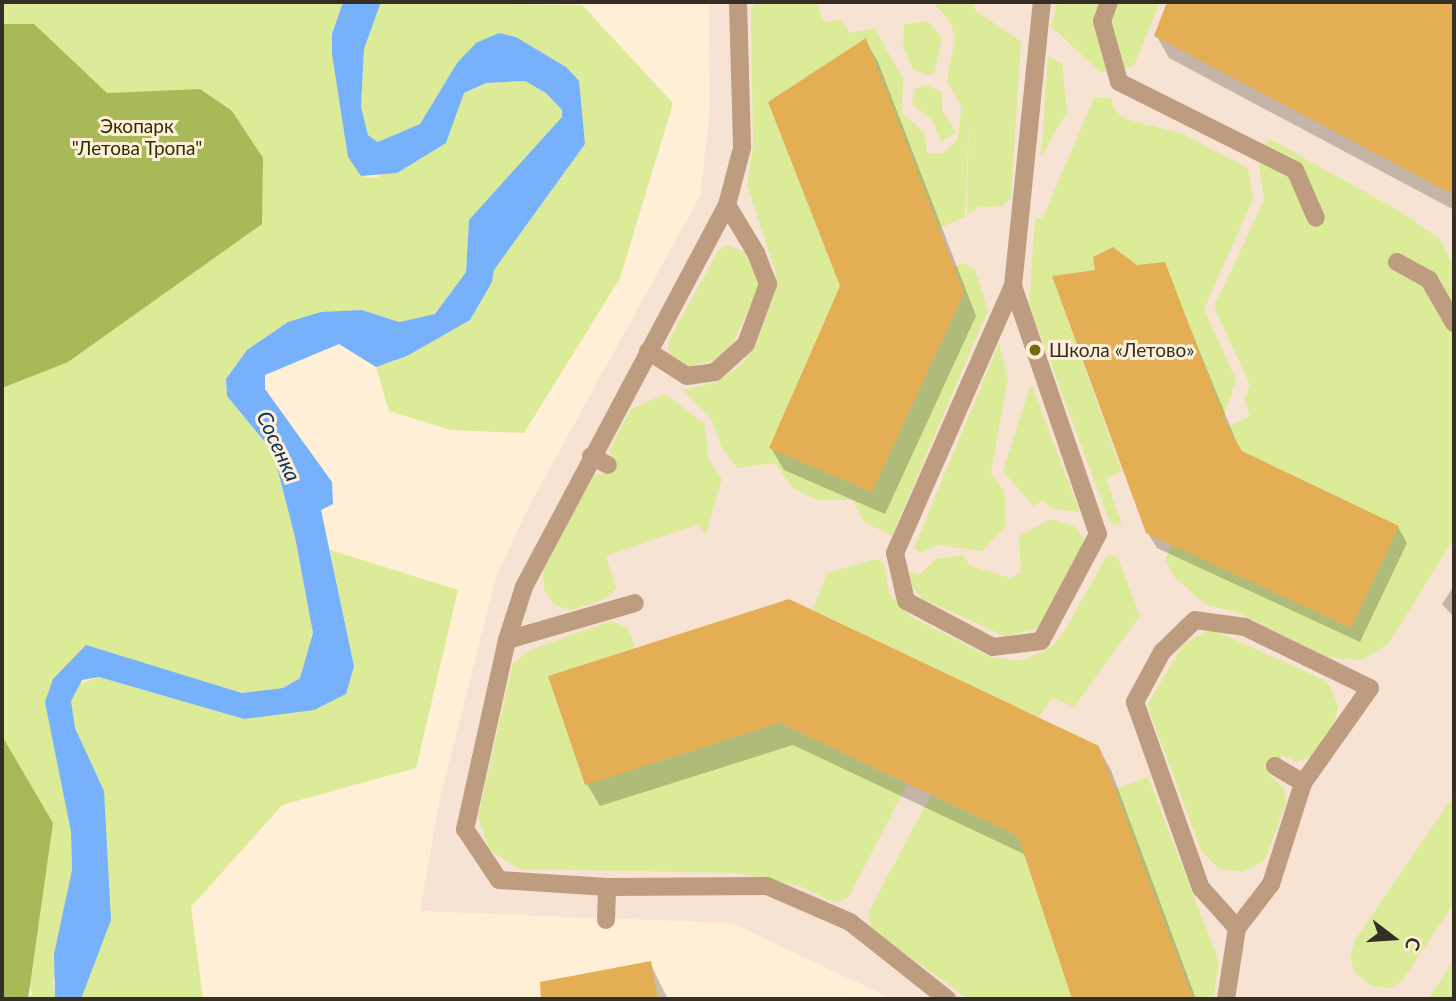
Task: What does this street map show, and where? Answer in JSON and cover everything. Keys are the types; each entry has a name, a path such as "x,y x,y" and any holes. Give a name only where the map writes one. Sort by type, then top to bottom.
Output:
{"lane":[{"path":"738,2 742,148 727,205 649,351 600,460 524,587 507,640 465,829 499,880 607,887 768,886 850,922 947,999"},
{"path":"1013,286 1098,534 1041,641 993,647 906,601 895,553 1013,286 1042,2"},
{"path":"1109,2 1102,21 1119,82 1295,170 1316,218"},
{"path":"649,351 688,376 715,372 746,344 768,284 756,253 727,205"},
{"path":"1397,262 1429,280 1454,323"},
{"path":"507,640 635,603"},
{"path":"1226,999 1237,928 1271,884 1303,783 1370,688 1245,627 1195,620 1162,652 1135,702 1202,888 1237,928"},
{"path":"1275,766 1303,783"},
{"path":"606,920 607,887"}],"shaded area":[{"name":"Школа «Летово»","path":"709,2 1454,2 1454,999 892,999 732,923 420,911 439,802 496,577 530,504 700,196 710,111"}],"green space":[{"name":"Экопарк \"Летова Тропа\"","path":"2,2 343,2 332,34 348,157 361,176 375,178 445,143 464,93 486,83 525,81 546,93 562,110 562,118 469,220 466,272 435,314 399,322 362,310 288,322 247,350 226,379 227,396 273,452 295,537 313,633 300,678 283,688 242,693 93,648 81,683 99,677 244,719 354,666 330,550 458,590 416,768 282,805 191,907 203,999 81,999 104,791 75,728 55,751 71,832 72,870 53,982 55,999 28,999 32,993 2,898"},
{"path":"381,2 582,5 673,103 620,278 524,433 451,430 389,411 376,367 407,356 492,283 494,270 585,144 566,67 516,37 499,33 457,63 420,124 378,142 368,135 361,108 364,49"},
{"path":"757,2 817,2 823,21 841,20 850,33 874,28 903,78 902,113 924,132 927,153 941,154 957,141 962,108 947,81 955,38 950,22 933,2 973,2 976,11 1021,41 1011,197 1003,206 980,207 967,215 969,116 965,217 937,229 866,38 768,102 840,286 769,448 872,492 964,293 954,267 963,263 975,270 988,310 892,536 864,522 853,500 816,500 792,487 775,463 737,468 722,448 711,418 683,390 717,382 741,365 756,346 776,288 775,270 747,185 753,146 751,9"},
{"path":"1058,2 1160,2 1134,66 1101,73 1051,26"},
{"path":"928,21 942,38 934,74 926,75 913,70 903,45 904,24"},
{"name":"Экопарк \"Летова Тропа\"","path":"2,24 34,24 107,93 200,89 232,111 263,158 262,224 68,362 2,388"},
{"path":"1048,56 1062,64 1067,112 1041,157"},
{"path":"926,85 942,92 942,110 956,132 941,142 932,120 912,104 914,89"},
{"path":"1094,98 1111,98 1114,110 1126,119 1183,134 1248,168 1253,199 1204,309 1236,380 1224,416 1137,265 1113,247 1093,257 1095,270 1052,276 1122,472 1106,478 1122,526 1110,523 1029,304 1035,219 1043,217"},
{"path":"1270,139 1401,212 1440,239 1454,267 1454,538 1389,643 1362,660 1329,658 1237,612 1206,605 1174,577 1165,559 1172,545 1351,628 1399,526 1242,451 1228,427 1250,416 1245,399 1250,385 1214,307 1264,200 1257,151"},
{"path":"727,245 748,253 758,280 756,293 730,349 715,360 687,367 670,356 668,342 718,251"},
{"path":"999,343 1008,378 991,473 1004,491 1006,526 982,551 938,545 920,553 914,548"},
{"path":"1031,384 1080,512 1052,509 1043,500 1033,506 1003,471"},
{"path":"665,394 705,424 708,458 722,479 705,536 699,524 606,556 616,588 607,598 572,610 554,605 544,590 543,571 593,475 603,474 612,455 609,450 631,409"},
{"path":"1051,519 1075,527 1085,541 1044,622 1033,630 1005,636 923,599 907,581 909,571 919,575 936,559 962,555 971,566 1011,578 1021,572 1019,536"},
{"path":"1108,554 1118,558 1140,616 1074,707 1053,698 1038,717 813,610 827,573 876,559 884,563 889,594 911,617 990,657 1022,661 1051,647 1062,635"},
{"path":"611,621 628,628 635,648 548,676 585,785 780,723 907,784 849,897 835,903 800,886 737,873 519,869 489,850 478,816 513,663 530,650"},
{"path":"1215,631 1322,679 1330,686 1338,706 1333,728 1314,755 1297,762 1282,755 1275,766 1270,776 1284,788 1286,804 1264,861 1243,872 1219,869 1202,852 1147,705 1184,644 1204,632"},
{"path":"2,736 53,823 28,999 2,999"},
{"path":"1148,777 1219,962 1213,999 1193,999 1115,789"},
{"path":"931,795 1018,836 1072,999 969,999 871,930 869,911"},
{"path":"1454,795 1454,903 1402,981 1388,989 1370,985 1355,973 1350,958 1355,940"},
{"path":"1454,960 1454,999 1428,999"}],"water":[{"name":"Сосенка","path":"343,2 381,2 364,49 361,107 368,135 378,142 420,124 457,63 476,43 499,33 516,37 566,67 579,81 585,144 494,270 492,282 470,320 407,356 376,367 339,344 265,375 265,389 332,482 333,504 321,510 354,666 346,694 314,710 244,719 99,677 82,680 71,701 75,728 104,791 111,920 81,999 55,999 54,954 72,870 71,832 45,702 53,679 86,645 242,693 283,688 300,678 313,633 295,537 273,452 227,396 226,379 247,350 288,322 321,312 362,310 399,322 435,314 466,272 469,220 562,117 562,110 546,93 525,81 486,83 464,93 446,143 397,173 361,176 348,157 332,54 332,34"}],"building":[{"path":"1167,2 1454,2 1454,195 1154,36"},
{"path":"866,38 964,293 872,492 769,448 840,286 768,102"},
{"path":"1113,247 1137,265 1165,262 1228,427 1242,451 1399,526 1351,628 1146,533 1052,276 1095,270 1093,257"},
{"path":"789,599 1099,746 1193,999 1072,999 1018,836 780,723 585,785 548,676"},
{"path":"651,961 658,999 541,999 540,982"}],"place":[{"name":"Школа «Летово»","path":"1035,350"}]}
